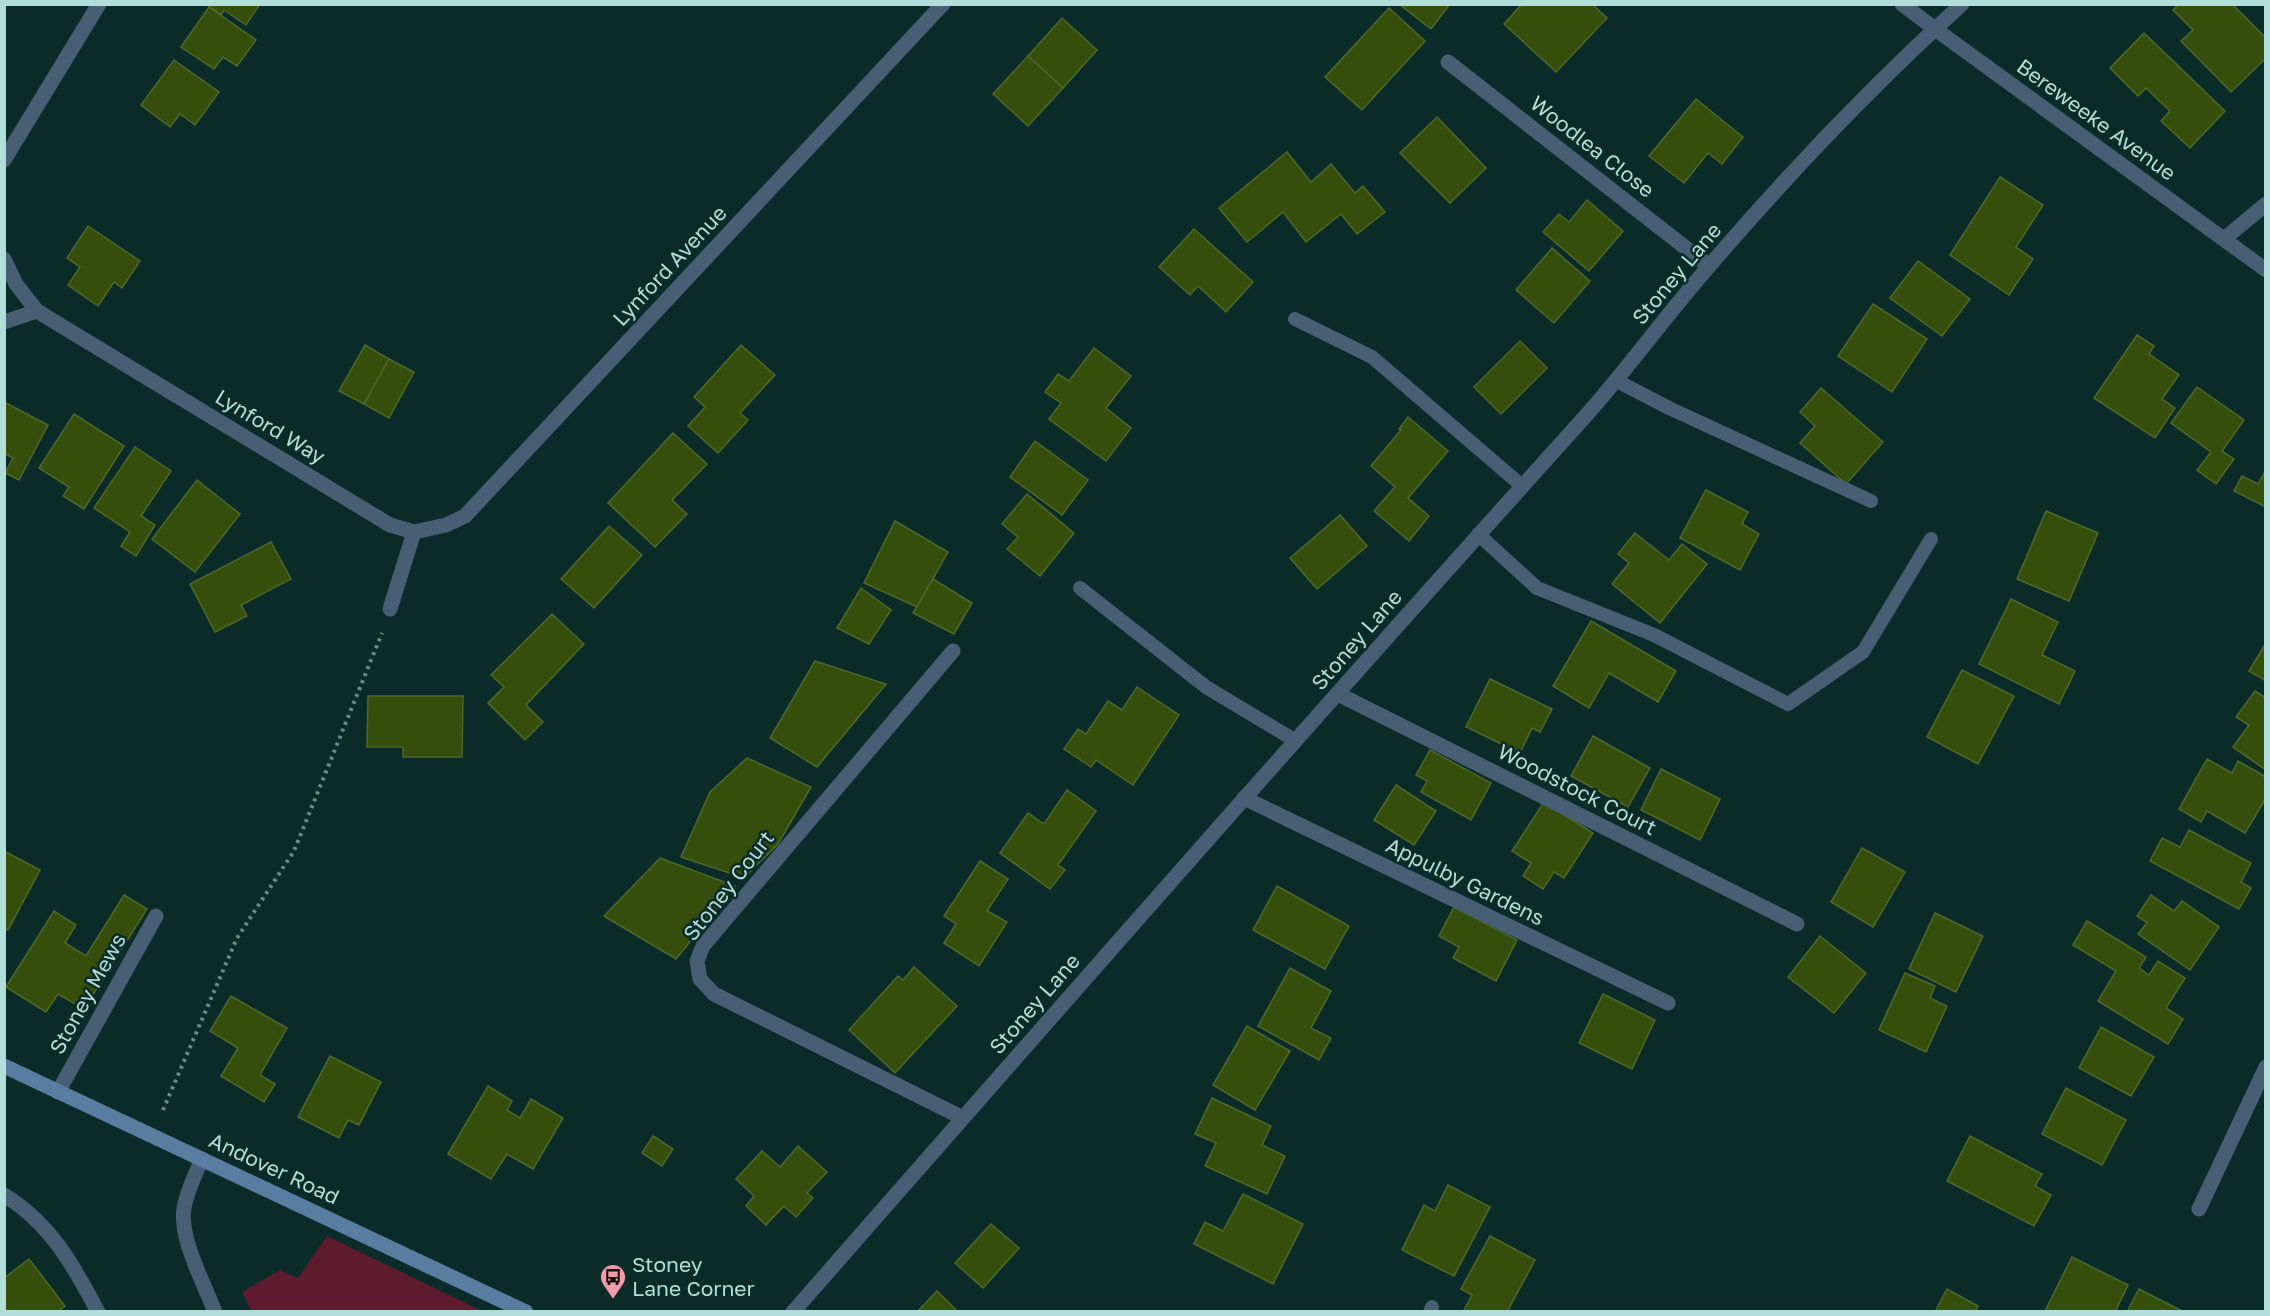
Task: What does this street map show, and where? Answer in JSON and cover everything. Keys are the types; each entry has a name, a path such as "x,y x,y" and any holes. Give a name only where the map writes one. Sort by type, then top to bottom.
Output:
{"main road":[{"name":"Andover Road","path":"4,1066 526,1311"}],"street":[{"path":"4,160 99,4"},
{"name":"Lynford Avenue","path":"414,532 446,525 465,516 943,4"},
{"name":"Bereweeke Avenue","path":"1902,4 2265,270"},
{"name":"Stoney Lane","path":"794,1311 1244,798 1617,381 1709,266 1866,94 1962,4"},
{"name":"Woodlea Close","path":"1448,62 1709,266"},
{"path":"2224,239 2265,204"},
{"name":"Lynford Way","path":"4,259 16,284 37,311 390,525 414,532"},
{"path":"4,322 37,311"},
{"path":"390,609 414,532"},
{"name":"Stoney Court","path":"953,651 703,946 697,961 700,979 714,994 963,1118"},
{"name":"Woodstock Court","path":"1338,694 1797,924"},
{"name":"Appulby Gardens","path":"1244,798 1668,1004"},
{"name":"Stoney Mews","path":"58,1092 156,916"},
{"path":"2199,1209 2265,1067"},
{"path":"202,1159 184,1209 184,1231 215,1311"},
{"path":"4,1195 20,1204 50,1233 76,1270 98,1311"}],"lane":[{"path":"1295,319 1372,357 1522,486"},
{"path":"1617,381 1669,408 1871,501"},
{"path":"1478,534 1537,588 1654,635 1788,704 1863,652 1931,539"},
{"path":"1080,588 1206,687 1296,741"}],"path":[{"path":"163,1110 237,938 294,851 372,660 390,609"}],"shaded area":[{"path":"327,1236 482,1311 251,1311 242,1292 280,1270 298,1278"}],"building":[{"path":"206,4 260,4 246,25 224,10 221,15"},
{"path":"1399,4 1450,4 1431,29"},
{"path":"1522,4 1592,4 1607,18 1556,72 1504,24"},
{"path":"2179,4 2232,4 2266,38 2266,58 2231,92 2181,41 2193,30 2173,10"},
{"path":"209,7 256,40 237,66 223,57 214,69 181,47"},
{"path":"1389,8 1425,41 1362,110 1325,77"},
{"path":"1062,18 1097,50 1063,88 1028,56"},
{"path":"2144,33 2225,111 2190,148 2161,121 2170,111 2146,88 2138,96 2110,68"},
{"path":"1028,56 1063,88 1028,126 993,94"},
{"path":"174,60 219,92 195,125 180,114 170,127 141,105"},
{"path":"1696,99 1743,137 1722,164 1708,153 1684,183 1649,156"},
{"path":"1437,117 1486,168 1450,203 1400,153"},
{"path":"1287,152 1311,182 1331,164 1355,193 1363,186 1385,212 1357,234 1341,214 1306,242 1283,212 1247,242 1219,208"},
{"path":"2000,177 2043,205 2016,247 2033,259 2009,295 1950,255"},
{"path":"1587,200 1623,231 1589,271 1543,232 1559,214 1569,222"},
{"path":"88,226 140,261 122,288 114,282 98,306 68,285 80,267 67,258"},
{"path":"1194,229 1253,282 1226,312 1198,286 1190,295 1159,267"},
{"path":"1552,248 1590,281 1554,323 1516,290"},
{"path":"1918,261 1970,299 1942,336 1890,298"},
{"path":"1873,304 1927,339 1892,392 1838,356"},
{"path":"2137,335 2154,346 2149,354 2179,375 2162,399 2175,408 2155,438 2094,398"},
{"path":"1520,341 1547,368 1501,414 1474,387"},
{"path":"365,345 389,359 364,404 339,391"},
{"path":"741,345 775,375 740,413 748,420 718,453 688,426 705,407 694,397"},
{"path":"1094,348 1131,376 1106,408 1131,428 1106,461 1049,419 1061,403 1045,392 1058,374 1069,381"},
{"path":"389,359 414,372 389,418 364,404"},
{"path":"2197,387 2244,420 2222,451 2234,459 2216,484 2197,470 2211,452 2171,423"},
{"path":"1821,388 1883,442 1846,484 1800,443 1815,426 1800,412"},
{"path":"4,402 48,425 19,480 5,473 13,458 4,453"},
{"path":"74,414 124,446 84,509 63,496 69,487 39,468"},
{"path":"1408,417 1448,451 1408,498 1429,516 1409,541 1374,511 1395,487 1371,466 1401,430 1399,429"},
{"path":"673,433 707,464 672,500 687,514 655,547 608,503"},
{"path":"1035,441 1088,480 1062,515 1010,477"},
{"path":"135,447 171,471 141,516 155,525 136,556 121,546 130,532 94,508"},
{"path":"2266,470 2266,507 2234,491 2242,476 2258,484"},
{"path":"197,480 240,514 195,572 152,539"},
{"path":"1706,490 1748,512 1742,524 1759,534 1740,570 1680,538"},
{"path":"1027,494 1074,533 1040,576 1007,549 1018,537 1002,524"},
{"path":"2046,511 2098,533 2069,601 2017,579"},
{"path":"1340,515 1367,546 1317,589 1290,558"},
{"path":"895,521 948,552 917,607 864,583"},
{"path":"609,526 642,555 594,608 561,579"},
{"path":"1635,533 1669,560 1682,544 1707,564 1660,623 1612,584 1629,563 1618,554"},
{"path":"271,542 291,579 241,605 247,616 215,632 190,584"},
{"path":"933,579 972,603 954,634 913,613"},
{"path":"861,588 891,610 869,644 837,628"},
{"path":"2011,599 2058,622 2042,655 2075,671 2059,704 1979,664"},
{"path":"552,614 584,644 526,705 543,722 525,740 488,703 504,687 491,675"},
{"path":"1591,621 1676,671 1658,702 1609,673 1589,708 1553,686"},
{"path":"2266,643 2266,681 2249,671"},
{"path":"815,661 886,684 817,767 770,738"},
{"path":"1962,670 2014,696 1978,764 1927,737"},
{"path":"1490,679 1552,709 1540,732 1532,728 1520,753 1466,727"},
{"path":"1137,687 1179,715 1133,785 1096,760 1091,767 1064,749 1078,729 1086,734 1108,701 1122,710"},
{"path":"2255,691 2266,698 2266,770 2233,747 2249,725 2236,717"},
{"path":"368,696 463,696 462,757 403,757 403,747 367,747"},
{"path":"1593,736 1650,768 1628,807 1571,776"},
{"path":"1430,750 1491,783 1471,820 1421,792 1427,781 1416,775"},
{"path":"747,758 811,787 778,844 744,878 681,857 710,792"},
{"path":"2207,759 2232,773 2238,761 2266,777 2266,798 2245,833 2207,811 2201,822 2179,809"},
{"path":"1661,769 1720,799 1700,840 1641,810"},
{"path":"1396,785 1436,811 1414,845 1374,820"},
{"path":"1067,790 1096,811 1058,865 1065,870 1050,889 1000,853 1028,813 1044,824"},
{"path":"1544,802 1593,833 1564,878 1554,872 1543,889 1523,876 1531,863 1512,851"},
{"path":"2189,830 2251,863 2241,882 2251,888 2239,909 2150,861 2162,838 2180,847"},
{"path":"1862,848 1905,872 1873,927 1831,902"},
{"path":"4,851 40,870 8,930 4,928"},
{"path":"660,858 735,886 676,959 604,916"},
{"path":"980,861 1008,879 987,911 1007,922 979,966 944,943 956,924 944,916"},
{"path":"1277,886 1349,926 1325,969 1253,930"},
{"path":"124,895 147,909 84,1009 58,994 46,1012 6,987 54,911 76,925 65,943 86,956"},
{"path":"2151,895 2174,911 2182,901 2219,927 2190,970 2138,934 2147,923 2137,916"},
{"path":"1454,907 1517,940 1496,981 1453,958 1459,947 1439,936"},
{"path":"1935,913 1983,936 1956,992 1909,969"},
{"path":"2087,921 2146,957 2139,968 2149,975 2158,961 2185,978 2166,1008 2183,1019 2168,1044 2098,1001 2116,971 2073,945"},
{"path":"1820,936 1866,973 1834,1013 1788,977"},
{"path":"914,967 957,1006 895,1073 849,1030 898,976 903,980"},
{"path":"1290,968 1331,991 1311,1028 1331,1038 1319,1060 1258,1026"},
{"path":"1905,973 1935,986 1930,998 1947,1006 1926,1052 1879,1030"},
{"path":"1603,994 1655,1020 1632,1069 1579,1043"},
{"path":"231,996 287,1028 260,1075 275,1084 264,1102 221,1076 238,1048 210,1031"},
{"path":"1247,1026 1290,1051 1255,1110 1213,1085"},
{"path":"2101,1027 2154,1057 2131,1096 2079,1068"},
{"path":"330,1056 381,1082 359,1125 348,1120 339,1138 298,1117"},
{"path":"488,1086 512,1101 507,1110 520,1118 531,1099 563,1118 533,1169 507,1154 491,1179 448,1154"},
{"path":"2066,1088 2126,1120 2102,1165 2042,1134"},
{"path":"1212,1098 1271,1126 1262,1145 1285,1156 1267,1194 1205,1166 1216,1143 1195,1134"},
{"path":"653,1136 673,1149 662,1166 642,1153"},
{"path":"1970,1136 2042,1174 2035,1186 2051,1195 2034,1226 1947,1181"},
{"path":"798,1146 827,1172 807,1193 813,1198 796,1217 784,1206 766,1225 746,1206 754,1196 736,1179 762,1151 780,1167"},
{"path":"1448,1185 1490,1207 1454,1276 1402,1250 1424,1205 1435,1211"},
{"path":"1243,1194 1303,1224 1273,1284 1194,1244 1205,1222 1223,1231"},
{"path":"991,1224 1019,1248 983,1288 955,1263"},
{"path":"1490,1236 1535,1260 1507,1312 1463,1312 1472,1295 1461,1289"},
{"path":"2072,1257 2128,1285 2115,1312 2045,1311"},
{"path":"29,1259 65,1306 57,1312 4,1312 4,1278"},
{"path":"1947,1289 1978,1306 1975,1312 1935,1312"},
{"path":"2139,1289 2184,1312 2127,1312"},
{"path":"937,1291 958,1312 917,1312"}],"place":[{"name":"Stoney Lane Corner","path":"613,1300"}]}
